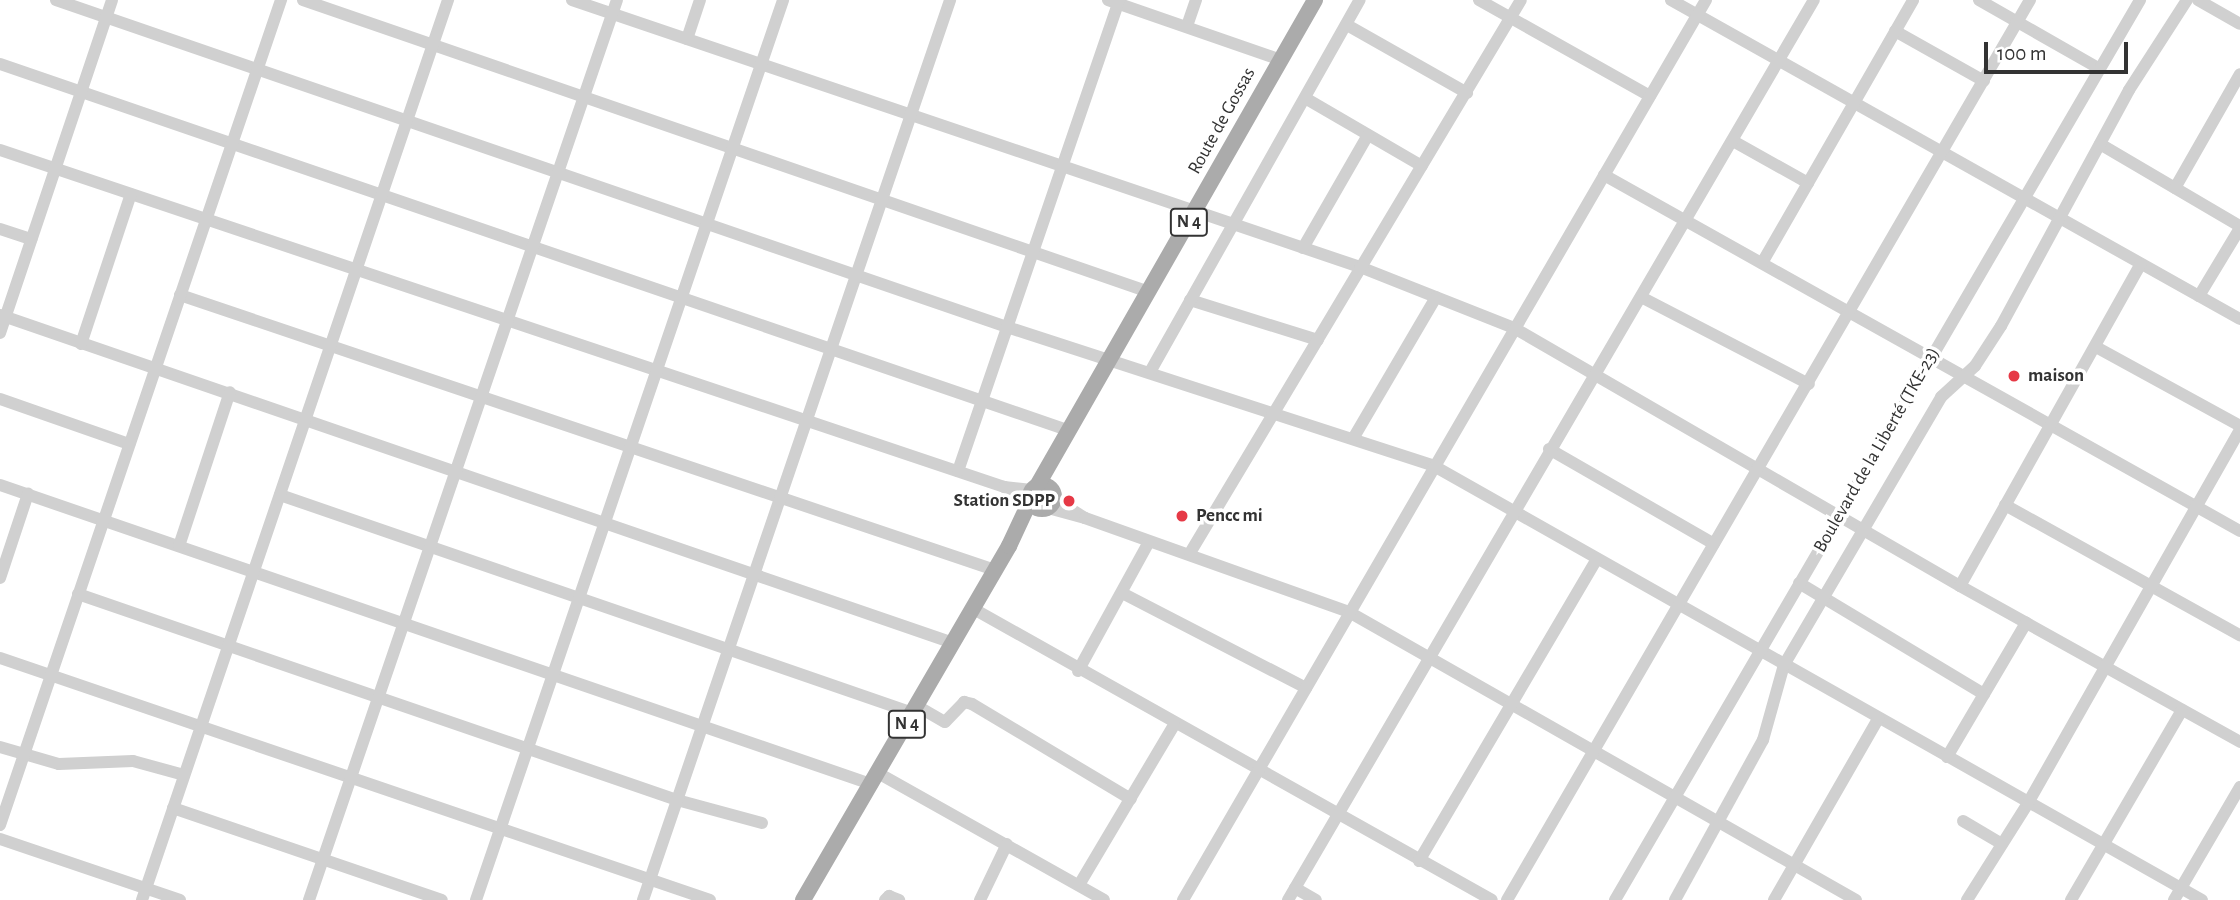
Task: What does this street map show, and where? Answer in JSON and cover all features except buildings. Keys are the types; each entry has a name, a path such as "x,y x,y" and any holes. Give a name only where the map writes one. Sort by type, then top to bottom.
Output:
{"main road":[{"name":"Route de Gossas","path":"1067,438 1315,0"},
{"name":"N 4","path":"803,900 972,608 1040,498 1067,438"}],"street":[{"path":"56,0 1007,327 1354,437 1434,466 2103,845 2178,894 2202,900"},
{"path":"0,333 3,316 112,0"},
{"path":"0,825 281,0"},
{"path":"303,0 432,47 1149,292"},
{"path":"144,894 448,0"},
{"path":"572,0 1360,267 1514,328 1960,586 2240,741"},
{"path":"309,900 617,0"},
{"path":"687,39 701,0"},
{"path":"476,900 783,0"},
{"path":"643,900 950,0"},
{"path":"1187,26 1196,0"},
{"path":"1150,372 1360,0"},
{"path":"1479,0 1650,96"},
{"path":"1190,554 1521,0"},
{"path":"1671,0 2240,319"},
{"path":"1183,900 1706,0"},
{"path":"1288,900 1549,449 1814,0"},
{"path":"1762,263 1913,0"},
{"path":"1979,0 2099,69"},
{"path":"1507,900 1851,313 2029,0"},
{"name":"Boulevard de la Liberté (TKE-23)","path":"1615,900 2140,0"},
{"path":"1675,900 1721,824 1767,731 1784,665 1941,397 1964,376 2001,326 2057,216 2187,0"},
{"path":"2198,0 2240,24"},
{"path":"958,471 1062,168 1115,1 1281,60"},
{"path":"1347,24 1467,93"},
{"path":"1895,31 1984,81"},
{"path":"0,64 982,401 1067,438"},
{"path":"2175,188 2240,74"},
{"path":"1305,99 1422,166"},
{"path":"1303,248 1368,135"},
{"path":"1733,141 1808,183"},
{"path":"2100,144 2240,227 2199,296"},
{"path":"0,150 1040,498 1149,542 1190,554 1349,612 1856,900"},
{"path":"1604,175 2240,531"},
{"path":"81,344 131,194"},
{"path":"0,229 31,239"},
{"path":"1960,586 2141,264"},
{"path":"180,295 995,570"},
{"path":"1354,437 1436,297"},
{"path":"1641,297 1809,384"},
{"path":"1191,300 1318,340"},
{"path":"3,316 953,643"},
{"path":"1967,900 2028,803 2240,428 2096,347"},
{"path":"179,546 230,393"},
{"path":"0,399 130,444"},
{"path":"1549,449 1714,544"},
{"path":"0,485 703,726 875,778 1007,844 1104,900"},
{"path":"0,578 28,495"},
{"path":"279,495 944,722 964,702 972,704 1131,799"},
{"path":"2004,505 2240,635"},
{"path":"1078,671 1124,594 1149,542"},
{"path":"1419,861 1596,560"},
{"path":"1799,583 1984,694"},
{"path":"78,594 677,800 762,823"},
{"path":"1124,594 1306,688"},
{"path":"972,608 1174,725 1492,900"},
{"path":"1947,757 2026,623"},
{"path":"0,658 710,900"},
{"path":"2071,900 2182,710"},
{"path":"1774,900 1878,719"},
{"path":"1079,885 1174,725"},
{"path":"0,747 25,756 69,764 133,761 184,775"},
{"path":"2178,894 2240,786"},
{"path":"173,808 442,900"},
{"path":"1963,821 2002,844"},
{"path":"0,839 144,894 180,900"},
{"path":"980,900 1007,844"},
{"path":"1295,888 1316,900"},
{"path":"885,900 889,896 899,900"}],"place":[{"name":"maison","path":"2014,376"},
{"name":"Station SDPP","path":"1069,501"},
{"name":"Pencc mi","path":"1182,516"}]}
